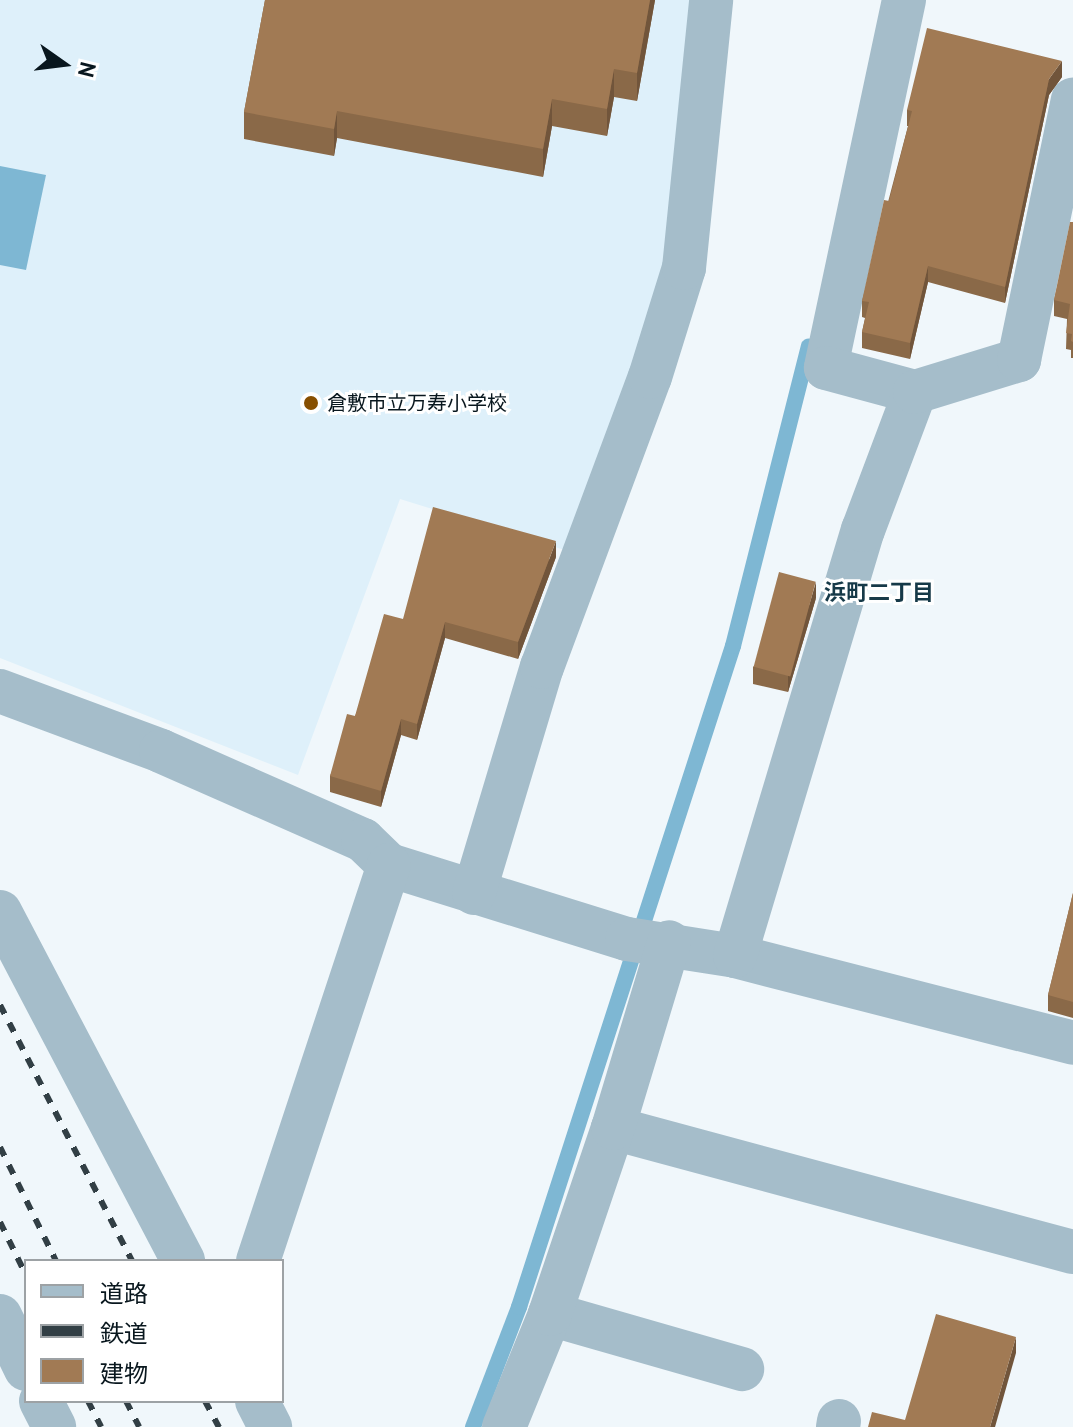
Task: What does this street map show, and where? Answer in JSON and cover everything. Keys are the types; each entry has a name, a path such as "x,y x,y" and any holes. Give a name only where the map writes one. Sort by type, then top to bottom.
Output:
{"street":[{"path":"474,893 542,667 650,377 684,268 711,0"},
{"path":"904,0 826,368 915,392 1019,360 1064,188 1073,100"},
{"path":"735,956 863,530 915,392"},
{"path":"0,691 161,751 363,840 389,865 474,893 650,941 735,956 1073,1043"},
{"path":"259,1259 389,865"},
{"path":"0,912 182,1259"},
{"path":"504,1427 550,1314 613,1128 650,941"},
{"path":"613,1128 1073,1252"},
{"path":"550,1314 742,1369"},
{"path":"0,1316 24,1365"},
{"path":"42,1403 54,1427"},
{"path":"258,1403 270,1427"}],"shaded area":[{"name":"倉敷市立万寿小学校","path":"0,0 697,0 669,243 656,307 568,551 400,499 298,775 0,658"}],"water":[{"path":"0,166 46,175 26,270 0,265"}],"building":[{"path":"265,0 650,0 637,73 614,69 607,109 552,99 543,149 337,111 334,129 244,112"},
{"path":"927,28 1062,61 1049,79 1005,287 928,266 910,343 862,332 869,302 862,301 884,200 889,201 912,111 907,110"},
{"path":"1070,222 1073,222 1073,342 1072,334 1066,333 1070,304 1054,300"},
{"path":"433,507 556,541 518,642 445,622 417,724 401,719 381,791 330,776 347,714 355,716 384,614 403,619"},
{"path":"779,572 816,582 790,676 754,667"},
{"path":"1073,893 1073,1002 1048,995"},
{"path":"936,1314 1016,1337 990,1427 868,1427 872,1412 905,1420"}],"waterway":[{"path":"473,1427 519,1307 733,646 809,346"}],"railway":[{"path":"0,1005 131,1259"},
{"path":"0,1147 55,1259"},
{"path":"0,1222 24,1271"},
{"path":"89,1403 101,1427"},
{"path":"127,1403 139,1427"},
{"path":"206,1403 219,1427"}],"place":[{"name":"倉敷市立万寿小学校","path":"311,403"}],"district":[{"name":"浜町二丁目","path":"879,593"}]}
